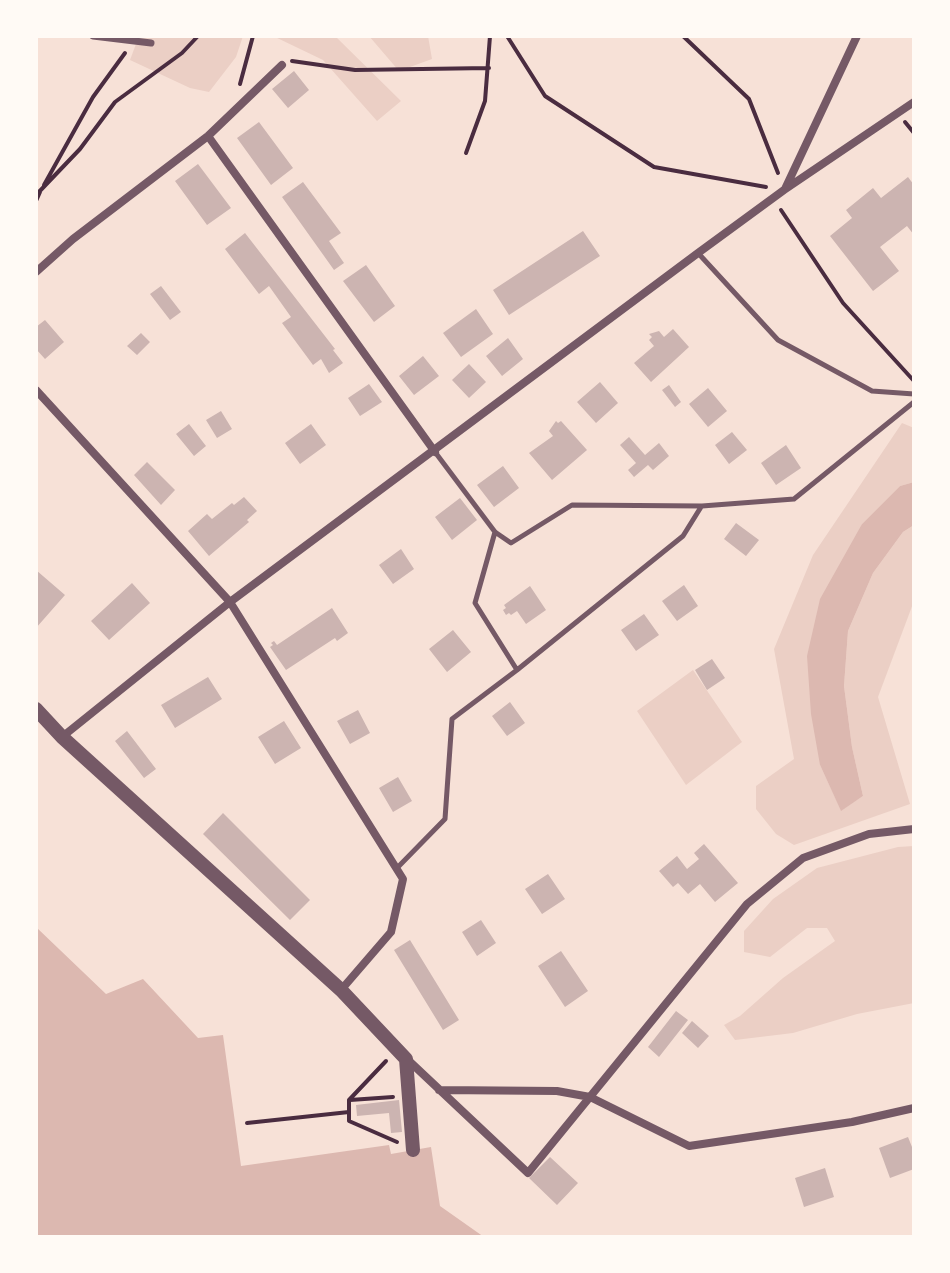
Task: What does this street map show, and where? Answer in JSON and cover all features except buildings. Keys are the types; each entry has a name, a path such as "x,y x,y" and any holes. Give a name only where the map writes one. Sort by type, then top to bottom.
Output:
{"street":[{"path":"93,36 151,43"},
{"path":"784,190 857,36"},
{"path":"36,272 73,239 208,136 282,65"},
{"path":"62,737 230,602 698,253 914,102"},
{"path":"208,136 435,452"},
{"path":"36,390 230,602 403,879 391,932 341,990"},
{"path":"36,709 62,737 341,990 438,1090 528,1173 747,904 803,858 869,834 914,829"},
{"path":"402,1054 413,1150"},
{"path":"438,1090 557,1091 590,1097 689,1146 852,1122 914,1108"}],"lane":[{"path":"698,253 778,340 872,391 914,394"},
{"path":"435,452 495,532 511,543 572,505 702,506 794,499 914,402"},
{"path":"396,868 445,819 452,719 683,536 702,506"},
{"path":"495,532 475,603 517,670"}],"path":[{"path":"37,196 80,149 115,102 182,53 198,36"},
{"path":"233,112 253,36"},
{"path":"466,153 485,101 490,36"},
{"path":"507,36 545,96 654,167 784,190"},
{"path":"683,36 749,99 784,190"},
{"path":"37,196 93,97 134,41"},
{"path":"282,65 291,60 355,70 489,68"},
{"path":"773,198 843,303 914,381"},
{"path":"391,1137 349,1121 349,1100 402,1054"},
{"path":"349,1100 403,1096"},
{"path":"247,1123 349,1112"}],"shaded area":[{"path":"139,36 243,36 236,57 209,92 190,88 130,60"},
{"path":"273,36 335,36 401,101 377,121 323,60"},
{"path":"369,36 428,36 432,59 399,71"},
{"path":"902,423 914,428 914,482 900,486 862,524 820,765 841,810 863,796 852,747 844,686 848,631 873,573 903,532 914,525 914,601 878,697 910,804 794,845 776,834 756,809 756,786 794,759 774,649 813,555"},
{"path":"914,482 914,525 903,532 873,573 848,631 844,686 852,747 863,796 841,811 820,765 811,714 807,656 820,599 862,524 900,486"},
{"path":"693,670 742,742 686,785 637,711"},
{"path":"914,846 914,1003 857,1014 793,1033 735,1040 724,1025 740,1016 783,978 835,941 827,928 807,928 770,957 744,952 744,931 773,899 817,868 898,847"},
{"path":"36,927 106,994 143,979 198,1038 223,1035 241,1166 389,1145 391,1154 431,1147 440,1206 484,1237 36,1237"}]}
